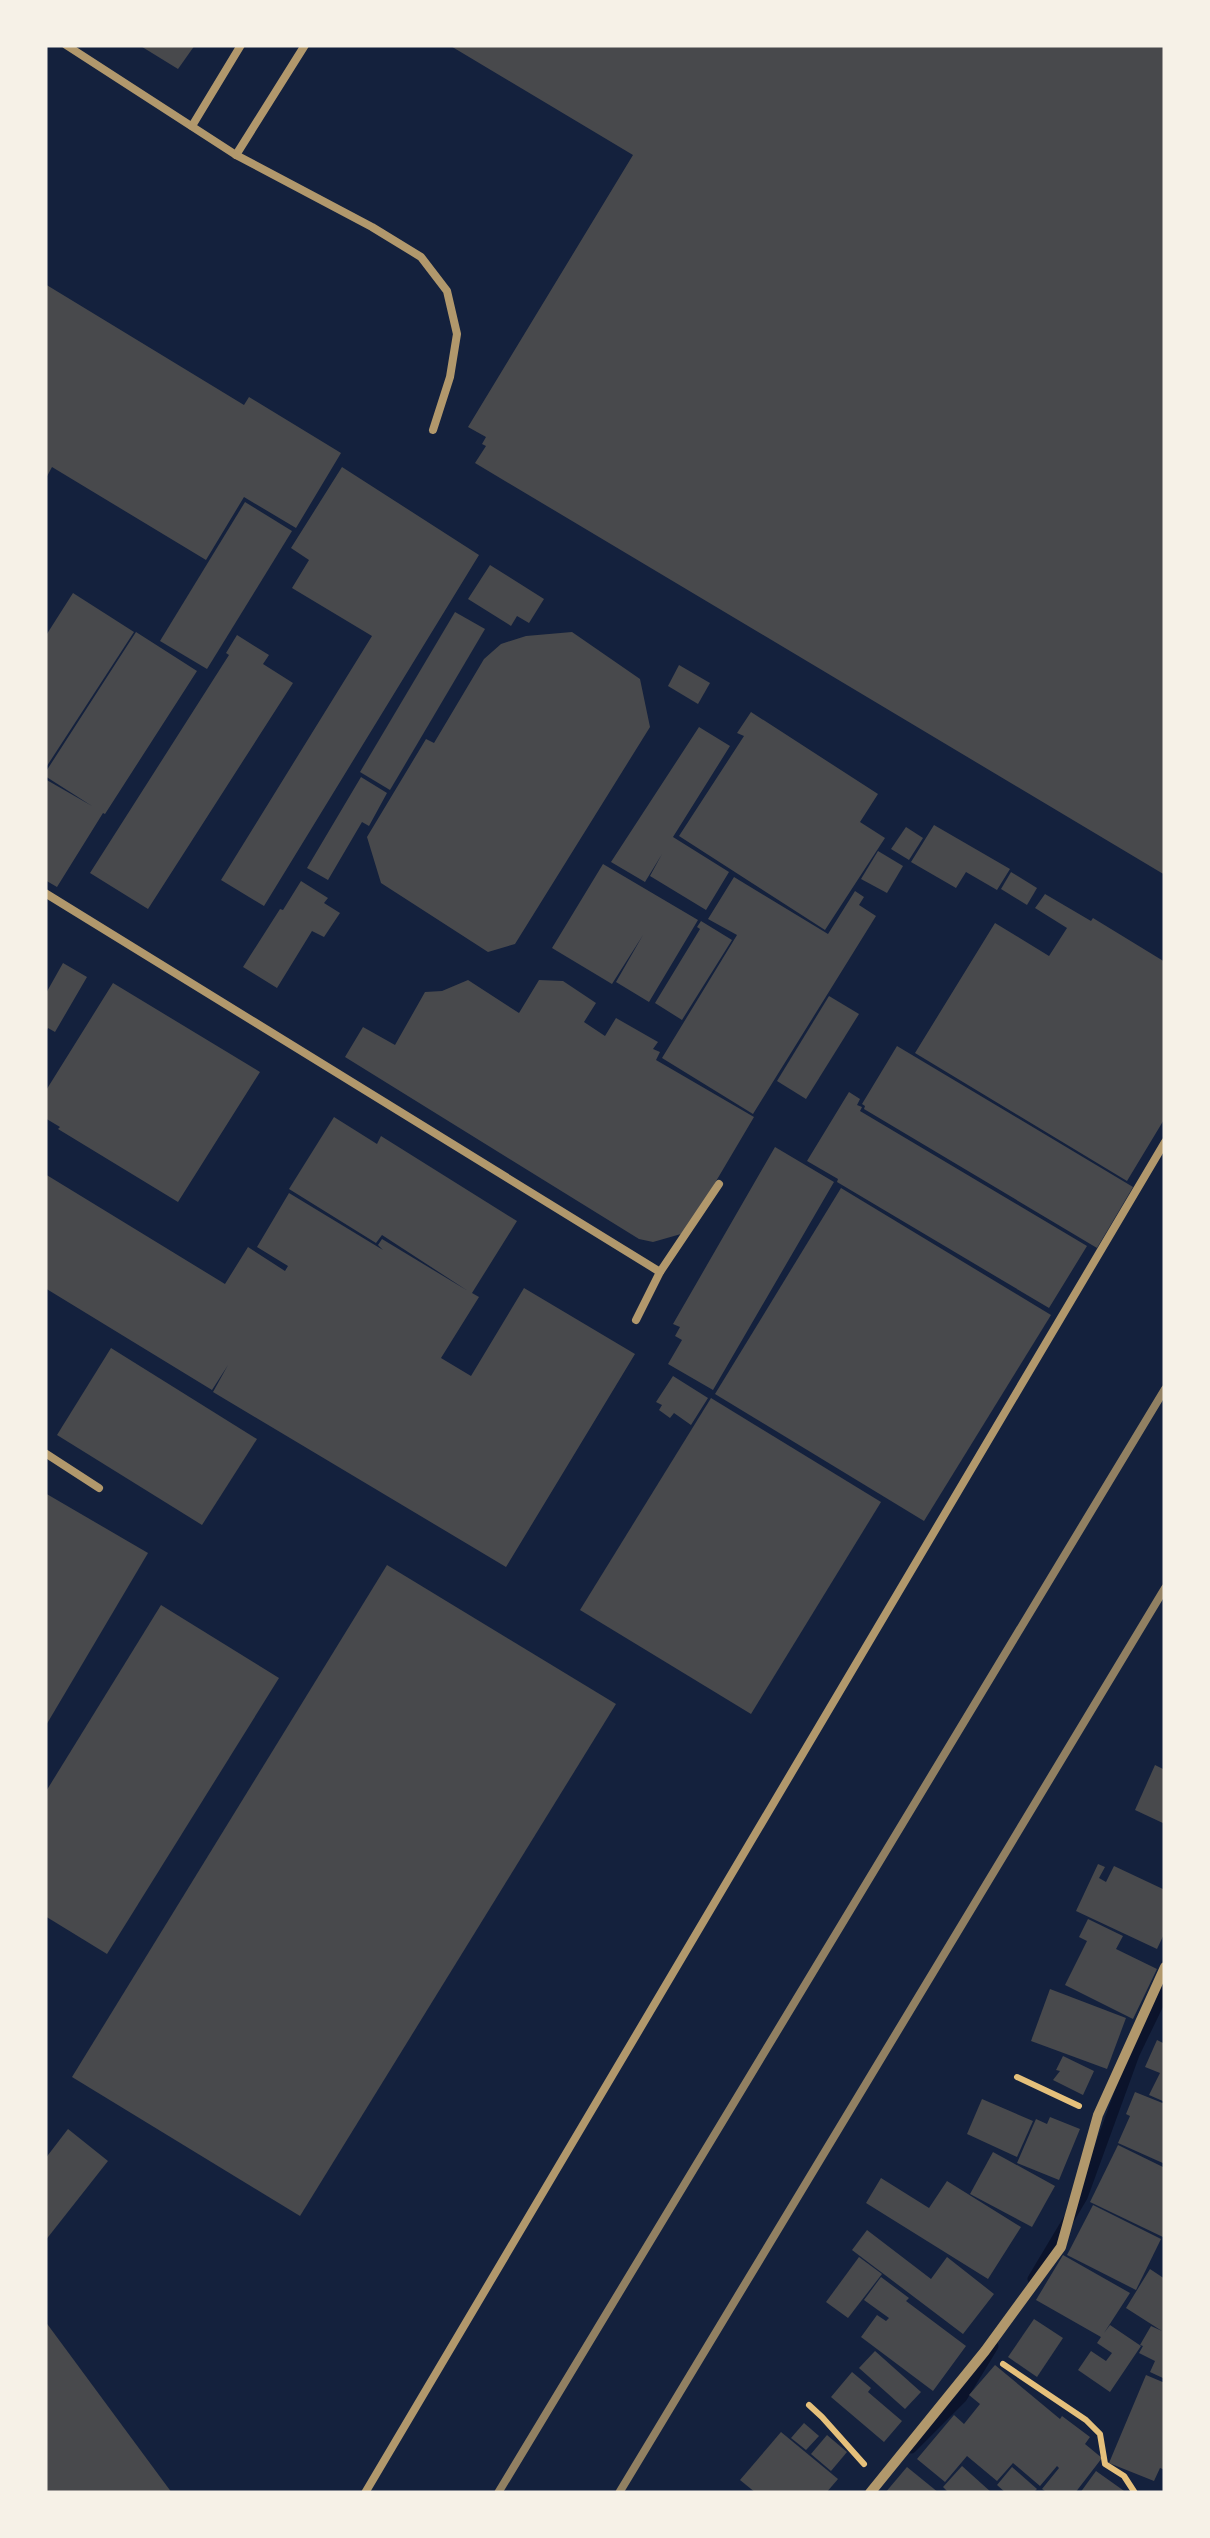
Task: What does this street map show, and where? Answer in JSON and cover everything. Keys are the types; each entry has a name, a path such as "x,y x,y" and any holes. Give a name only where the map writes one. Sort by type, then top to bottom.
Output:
{"street":[{"path":"873,2490 985,2352 1061,2248 1098,2115 1165,1967"}],"lane":[{"path":"66,45 236,156 421,257 447,291 457,334 450,378 433,430"},
{"path":"192,126 241,45"},
{"path":"236,156 305,45"},
{"path":"45,893 660,1272"},
{"path":"365,2493 1165,1142"},
{"path":"636,1320 660,1272 720,1184"},
{"path":"45,1453 99,1488"}],"path":[{"path":"1016,2077 1098,2115"},
{"path":"985,2352 1086,2420 1100,2434 1107,2466 1124,2476 1135,2493"},
{"path":"809,2405 862,2461 873,2490"}],"building":[{"path":"139,45 195,45 178,69"},
{"path":"449,45 1165,45 1165,875 475,463 486,446 482,444 486,437 468,427 633,155"},
{"path":"45,284 244,405 249,397 341,453 296,528 244,497 206,560 52,467 45,480"},
{"path":"342,467 479,555 264,906 221,880 372,636 292,588 309,560 291,548"},
{"path":"245,502 292,531 207,669 160,641"},
{"path":"490,565 544,599 529,623 517,616 511,626 468,599"},
{"path":"73,593 134,632 45,769 45,637"},
{"path":"455,612 485,629 390,790 360,772"},
{"path":"136,632 197,671 57,887 45,880 45,779 92,806 45,773"},
{"path":"572,632 640,679 650,727 515,944 488,952 381,883 367,837 426,739 434,743 484,659 501,644 526,636"},
{"path":"237,635 269,655 263,664 293,683 148,909 90,873 229,655 226,653"},
{"path":"679,665 710,683 698,704 668,686"},
{"path":"751,712 878,794 860,822 885,838 825,930 679,836 744,736 737,733"},
{"path":"699,727 730,746 673,837 729,872 706,910 650,876 662,854 645,882 611,862"},
{"path":"361,777 387,793 369,826 362,822 328,880 307,868"},
{"path":"934,825 1010,869 997,890 966,872 956,888 911,862"},
{"path":"906,827 923,838 909,860 891,849"},
{"path":"878,851 903,866 887,893 861,879"},
{"path":"603,864 698,920 649,1002 616,982 643,935 612,984 552,948"},
{"path":"1011,872 1037,888 1027,905 1001,889"},
{"path":"734,877 828,934 855,891 864,897 859,905 876,916 753,1114 662,1058 737,935 708,919"},
{"path":"301,881 328,898 324,903 340,913 324,937 312,931 277,988 243,967"},
{"path":"1045,894 1165,962 1165,1118 1127,1181 915,1053 995,923 1049,956 1067,928 1035,908"},
{"path":"701,921 732,940 682,1020 655,1003 700,929 697,927"},
{"path":"63,963 87,977 55,1032 48,1028 45,1034 45,995"},
{"path":"468,980 519,1013 539,980 563,981 596,1003 584,1022 605,1036 616,1018 658,1042 653,1049 660,1052 656,1060 754,1117 681,1234 653,1242 639,1239 345,1057 363,1027 395,1045 425,992 442,991"},
{"path":"113,983 260,1072 178,1202 45,1118 45,1092"},
{"path":"829,996 859,1014 806,1099 777,1081"},
{"path":"897,1046 1133,1187 1097,1248 864,1109 862,1104"},
{"path":"849,1092 860,1099 860,1111 1087,1246 1049,1308 807,1161"},
{"path":"334,1117 377,1144 381,1136 517,1221 472,1293 479,1297 441,1358 471,1376 524,1288 635,1354 506,1567 213,1392 228,1365 212,1390 45,1288 45,1174 225,1284 248,1247 285,1271 288,1266 257,1247 289,1193 383,1250 378,1245 382,1239 468,1291 382,1235 376,1243 289,1189"},
{"path":"775,1147 834,1182 713,1390 668,1364 682,1340 675,1336 680,1327 673,1324"},
{"path":"841,1188 1051,1315 924,1521 715,1394"},
{"path":"111,1348 257,1439 202,1525 57,1435"},
{"path":"673,1376 708,1398 691,1425 674,1413 670,1418 659,1410 662,1405 656,1402"},
{"path":"711,1398 881,1502 751,1714 580,1610"},
{"path":"45,1493 148,1553 45,1727"},
{"path":"387,1565 616,1704 300,2216 72,2077"},
{"path":"161,1605 279,1678 107,1954 45,1916 45,1793"},
{"path":"1155,1765 1165,1770 1165,1824 1135,1810"},
{"path":"1098,1864 1105,1867 1099,1878 1106,1882 1114,1866 1165,1890 1165,1932 1157,1949 1076,1911"},
{"path":"1088,1919 1123,1936 1116,1949 1157,1969 1133,2019 1065,1985 1087,1941 1079,1937"},
{"path":"1050,1989 1126,2018 1107,2069 1031,2041"},
{"path":"1157,2040 1165,2044 1165,2102 1149,2095 1160,2073 1145,2067"},
{"path":"1063,2056 1094,2071 1083,2095 1053,2080"},
{"path":"1135,2092 1165,2104 1165,2164 1118,2143"},
{"path":"982,2099 1033,2121 1017,2157 967,2134"},
{"path":"1050,2117 1080,2129 1059,2180 1017,2163 1036,2119 1047,2124"},
{"path":"68,2129 108,2161 45,2241 45,2159"},
{"path":"1118,2145 1165,2168 1165,2238 1090,2202"},
{"path":"993,2152 1055,2186 1032,2227 970,2194"},
{"path":"881,2178 929,2208 947,2181 1021,2227 988,2279 866,2203"},
{"path":"1093,2205 1161,2239 1136,2290 1067,2255"},
{"path":"867,2230 931,2279 947,2257 994,2294 963,2334 852,2250"},
{"path":"1063,2255 1130,2293 1104,2333 1110,2325 1141,2346 1110,2392 1078,2370 1091,2351 1106,2361 1112,2353 1097,2343 1101,2337 1036,2300"},
{"path":"859,2257 882,2274 848,2318 826,2302"},
{"path":"1150,2269 1165,2279 1165,2379 1150,2372 1155,2361 1139,2353 1151,2326 1162,2331 1126,2308"},
{"path":"881,2277 966,2346 933,2391 861,2337 877,2315 886,2321 889,2318 864,2300"},
{"path":"1034,2319 1063,2338 1037,2377 1008,2357"},
{"path":"45,2321 172,2493 45,2493"},
{"path":"875,2351 921,2392 905,2409 859,2368"},
{"path":"995,2365 1060,2419 1062,2416 1090,2437 1085,2444 1102,2458 1075,2493 1048,2493 1042,2489 1057,2466 1040,2486 1013,2463 997,2481 967,2456 945,2482 917,2459 954,2415 964,2424 980,2404 969,2395"},
{"path":"852,2372 871,2388 868,2392 902,2421 884,2442 831,2397"},
{"path":"1146,2375 1165,2383 1165,2470 1160,2468 1154,2481 1109,2463"},
{"path":"804,2423 819,2436 806,2450 791,2438"},
{"path":"781,2432 838,2479 826,2493 756,2493 740,2480"},
{"path":"827,2435 847,2452 831,2471 811,2454"},
{"path":"962,2466 992,2493 949,2493 943,2487"},
{"path":"907,2467 939,2493 885,2493"},
{"path":"1012,2467 1037,2489 1033,2493 1006,2493 997,2485"},
{"path":"1096,2471 1127,2493 1080,2493"}],"waterway":[{"path":"1033,2279 1082,2197 1134,2054 1165,1990"},
{"path":"911,2448 962,2397 993,2346"}],"railway":[{"path":"498,2493 1165,1389"},
{"path":"619,2493 1165,1588"}]}
